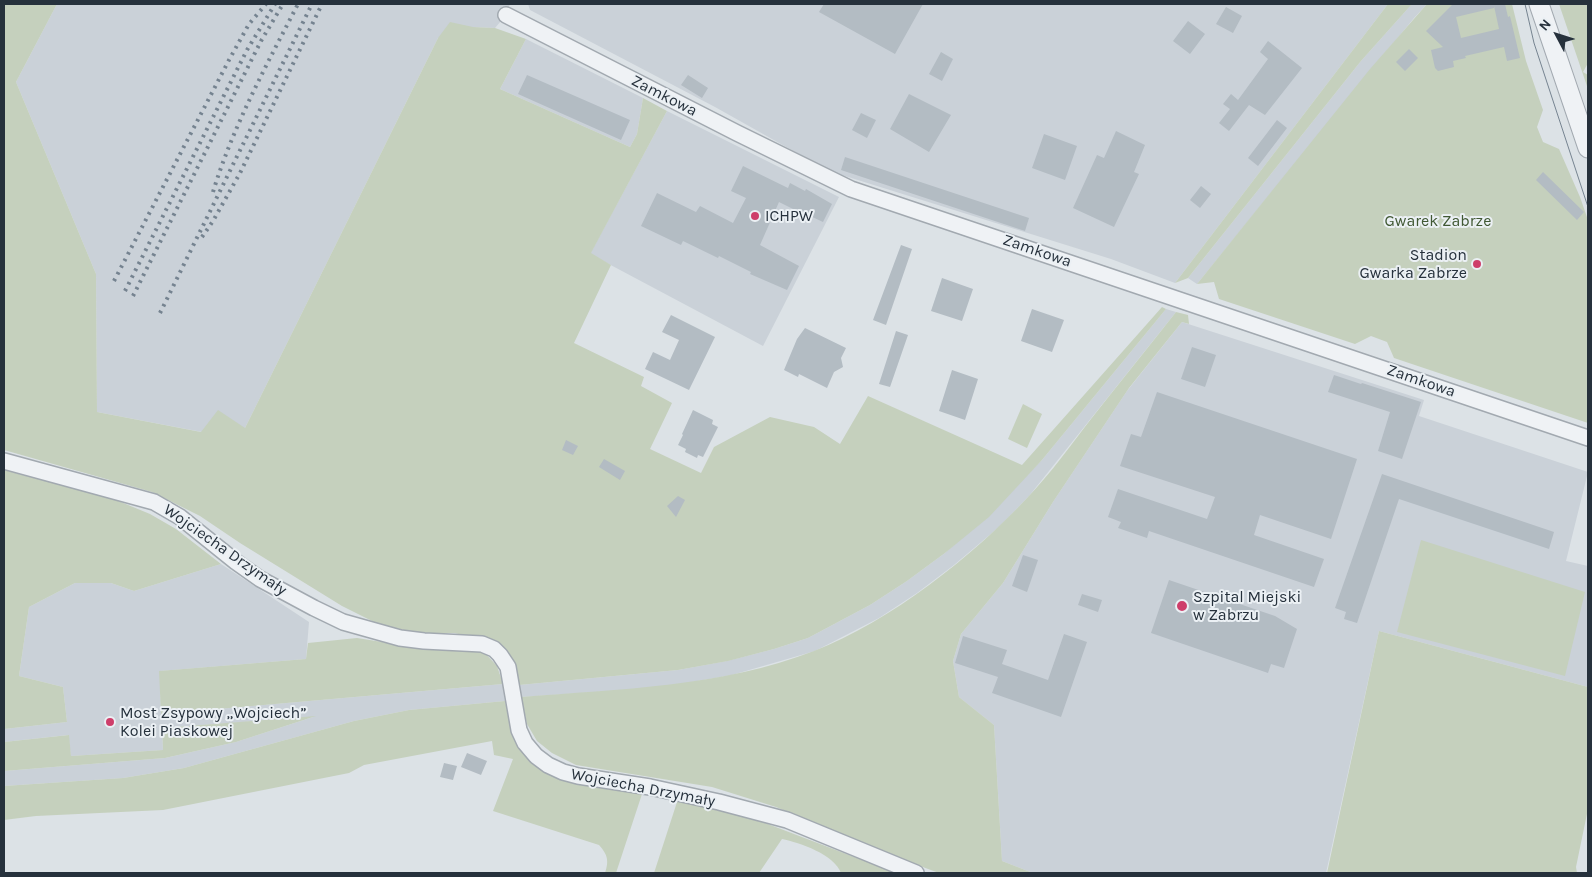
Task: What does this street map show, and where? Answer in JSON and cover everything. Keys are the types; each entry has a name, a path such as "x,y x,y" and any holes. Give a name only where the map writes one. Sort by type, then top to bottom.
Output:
{"street":[{"path":"1539,4 1588,148"},
{"name":"Zamkowa","path":"506,15 851,189 1588,438"},
{"name":"Wojciecha Drzymały","path":"4,461 117,491 167,508 260,579 343,622 400,638 482,644 494,649 500,654 508,667 519,730 525,743 536,756 548,765 563,772 650,787 719,802 787,820 916,873"}],"shaded area":[{"path":"57,4 510,4 506,15 495,28 473,27 438,38 245,428 202,432 97,412 96,274 16,82"},
{"path":"528,4 1388,4 1175,283 1111,259 829,171 715,107 530,10"},
{"path":"1412,4 1427,4 1197,284 1188,278 1361,61"},
{"path":"526,39 643,98 637,134 630,147 500,89"},
{"path":"667,111 839,197 763,346 590,254"},
{"path":"1166,309 1176,312 1029,496 999,527 954,565 917,593 879,618 815,651 732,675 643,689 521,697 519,685 678,670 727,661 774,649 808,638 870,605 945,553 1042,460"},
{"name":"Szpital Miejski w Zabrzu","path":"1182,322 1424,400 1419,416 1588,472 1566,561 1588,566 1588,687 1379,631 1326,873 1033,873 1002,861 994,725 959,697 953,661 961,634 1003,583 1053,502 1127,391"},
{"path":"221,564 309,622 306,659 160,671 161,714 503,684 505,701 409,710 354,721 184,768 123,778 4,786 4,771 165,758 236,742 313,717 162,728 163,750 71,756 68,735 4,742 4,729 67,722 63,687 19,676 29,607 75,583 111,583 134,591"}],"green space":[{"path":"4,4 57,4 16,82 96,274 97,412 201,432 218,410 245,428 438,38 450,22 473,27 495,28 526,39 500,89 630,147 637,134 643,98 667,111 591,253 611,265 574,343 644,377 641,386 672,403 650,449 701,473 714,447 770,417 814,427 840,444 868,396 1022,465 1162,307 1166,309 1042,460 989,517 945,553 870,605 808,638 728,661 678,670 519,685 508,652 496,642 454,633 416,633 376,623 342,606 200,516 152,492 4,450"},
{"path":"1388,4 1412,4 1361,61 1188,278 1175,283"},
{"name":"Gwarek Zabrze","path":"1427,4 1512,4 1526,61 1543,110 1537,127 1543,142 1559,149 1588,220 1588,423 1394,358 1387,342 1371,336 1355,344 1219,299 1214,282 1197,284 1370,69"},
{"path":"1559,4 1588,4 1588,63 1583,72 1588,75 1588,89"},
{"path":"1176,312 1188,315 1189,324 1182,322 1129,388 1053,502 1003,583 961,634 953,661 959,697 994,725 1002,861 1033,873 939,873 893,856 776,807 712,787 576,765 552,753 537,741 527,724 521,697 670,684 743,672 779,663 814,651 872,623 901,605 982,542 1028,497 1053,469"},
{"path":"1023,404 1042,414 1027,448 1008,439"},
{"path":"4,470 116,500 150,514 176,529 221,564 134,591 111,583 75,583 29,607 19,676 63,687 67,722 4,729"},
{"path":"1421,540 1585,592 1565,676 1397,632"},
{"path":"1379,631 1588,687 1588,809 1576,867 1577,873 1327,873"},
{"path":"357,638 426,649 484,652 497,666 503,684 161,714 159,671 306,659 308,643"},
{"path":"505,701 512,733 531,760 555,777 642,794 616,873 605,873 607,858 599,845 493,811 513,759 494,755 492,741 364,765 349,773 163,810 36,816 4,820 4,786 123,778 184,768 354,721 409,710"},
{"path":"316,716 236,742 165,758 4,771 4,742 69,735 71,756 163,750 162,728"},
{"path":"678,799 760,821 896,873 841,873 831,860 816,850 782,839 759,873 654,873"}],"building":[{"path":"824,4 923,4 895,54 819,12"},
{"path":"1453,4 1505,4 1508,17 1510,16 1520,58 1507,61 1504,47 1465,56 1466,58 1453,61 1454,67 1438,71 1435,68 1431,50 1443,47 1426,31","holes":["1494,6 1499,29 1461,38 1456,17 1494,8"]},
{"path":"1226,7 1242,16 1233,33 1216,24"},
{"path":"1188,21 1205,34 1190,54 1173,41"},
{"path":"1268,41 1302,68 1265,115 1249,105 1229,131 1219,123 1230,109 1223,104 1231,94 1238,100 1268,59 1260,52"},
{"path":"1409,49 1418,58 1405,71 1396,62"},
{"path":"941,52 953,59 942,81 929,74"},
{"path":"527,75 630,120 621,140 518,94"},
{"path":"688,75 708,88 702,98 681,85"},
{"path":"909,94 951,115 929,152 890,129"},
{"path":"861,113 876,120 867,138 852,130"},
{"path":"1277,120 1287,128 1258,166 1248,158"},
{"path":"1116,131 1145,145 1134,172 1139,174 1114,227 1073,208 1097,155 1104,158"},
{"path":"1044,134 1077,146 1065,180 1032,168"},
{"path":"845,157 1029,218 1025,231 841,170"},
{"path":"743,166 788,188 790,183 805,191 806,189 832,204 823,222 779,202 760,245 799,266 787,290 750,274 751,272 719,256 718,258 683,241 681,245 641,226 657,193 696,212 700,206 733,223 746,198 731,191"},
{"path":"1543,172 1584,212 1577,220 1536,180"},
{"path":"1201,186 1211,194 1200,208 1190,200"},
{"path":"901,245 912,249 886,325 873,320"},
{"path":"942,278 973,289 962,321 931,311"},
{"path":"1032,309 1064,320 1052,352 1021,341"},
{"path":"671,315 715,337 689,390 645,369 653,352 670,360 679,340 662,332"},
{"path":"805,328 846,348 841,358 843,367 834,372 827,388 799,374 798,377 784,370 797,339"},
{"path":"896,331 908,335 890,387 879,384"},
{"path":"1192,347 1216,355 1205,387 1181,379"},
{"path":"952,370 978,379 965,420 939,411"},
{"path":"1334,375 1421,402 1402,459 1378,451 1390,412 1328,392"},
{"path":"1157,392 1357,459 1331,539 1260,515 1254,535 1324,559 1314,587 1149,531 1147,538 1118,528 1121,522 1108,517 1118,489 1207,519 1215,497 1120,466 1131,434 1141,437"},
{"path":"693,410 713,420 712,424 718,427 703,457 698,455 697,458 685,452 686,449 678,445"},
{"path":"566,440 578,446 573,455 562,450"},
{"path":"604,459 625,471 620,480 599,467"},
{"path":"1382,474 1554,532 1549,549 1399,499 1357,623 1344,619 1346,612 1335,608"},
{"path":"678,496 685,500 676,517 667,506"},
{"path":"1023,555 1038,560 1027,592 1012,586"},
{"path":"1169,580 1275,616 1297,629 1284,668 1271,664 1268,673 1151,633"},
{"path":"1082,594 1102,600 1098,612 1078,605"},
{"path":"1064,634 1087,642 1061,717 992,693 998,677 955,663 963,636 1007,650 1002,664 1048,680"},
{"path":"467,753 487,761 481,775 461,767"},
{"path":"444,763 457,766 453,780 440,777"}],"tram line":[{"path":"1525,4 1534,43 1588,207"}],"railway":[{"path":"114,281 229,60 249,24 266,4"},
{"path":"125,291 247,50 275,4"},
{"path":"133,296 261,41 283,4"},
{"path":"213,192 230,143 263,72 298,4"},
{"path":"160,313 312,4"},
{"path":"202,237 240,173 322,4"}],"place":[{"name":"ICHPW","path":"755,216"},
{"name":"Stadion Gwarka Zabrze","path":"1477,264"},
{"name":"Szpital Miejski w Zabrzu","path":"1182,606"},
{"name":"Most Zsypowy „Wojciech” Kolei Piaskowej","path":"110,722"}]}
